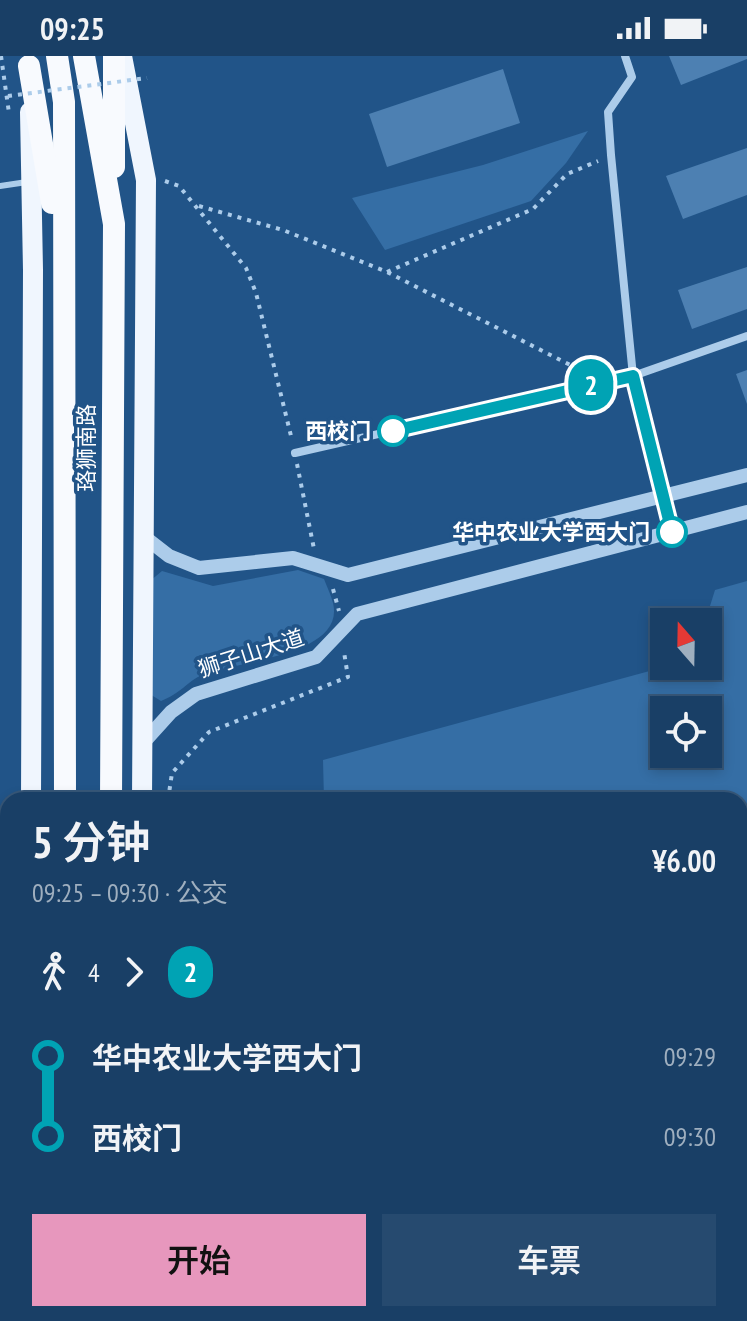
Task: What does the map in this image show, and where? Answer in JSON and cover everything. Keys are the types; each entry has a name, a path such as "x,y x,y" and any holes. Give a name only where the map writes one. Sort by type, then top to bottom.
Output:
{"highway":[{"name":"珞狮南路","path":"57,56 64,102 65,792"},
{"name":"珞狮南路","path":"84,56 114,224 111,792"},
{"path":"114,56 114,224"},
{"path":"28,61 62,259"}],"main road":[{"path":"122,56 146,180 142,792"},
{"path":"28,61 31,792"}],"street":[{"path":"625,56 632,77 608,112 611,155 633,376 672,532"},
{"path":"295,453 633,376 747,336"},
{"path":"142,535 169,556 199,568 293,558 348,575 747,475"},
{"name":"狮子山大道","path":"143,743 171,712 196,694 316,657 357,614 747,512"}],"lane":[{"path":"0,186 30,181"}],"path":[{"path":"1,56 10,127"},
{"path":"8,96 147,78"},
{"path":"387,272 533,209 567,174 611,155"},
{"path":"146,180 179,186 246,268 256,293 295,453 318,565 333,587 348,677 209,732 172,773 169,792"},
{"path":"196,206 283,230 387,272 605,382"},
{"path":"300,548 314,548"}],"shaded area":[{"path":"588,131 566,163 531,201 385,250 352,198 483,165"},
{"path":"298,570 324,579 330,594 332,621 323,635 285,654 202,675 161,701 148,693 150,581 162,571 213,586"},
{"path":"747,581 747,792 324,792 323,760 650,671 650,680 722,680 722,608 709,608 715,590"}],"building":[{"path":"669,56 747,56 747,59 681,85"},
{"path":"503,69 520,123 387,167 369,114"},
{"path":"747,148 747,195 683,219 666,176"},
{"path":"747,267 747,309 692,329 678,290"},
{"path":"747,370 747,404 736,374"}],"bus line":[{"name":"2","path":"393,431 633,376 672,532"}],"place":[{"name":"西校门","path":"393,431"},
{"name":"华中农业大学西大门","path":"672,532"}]}
